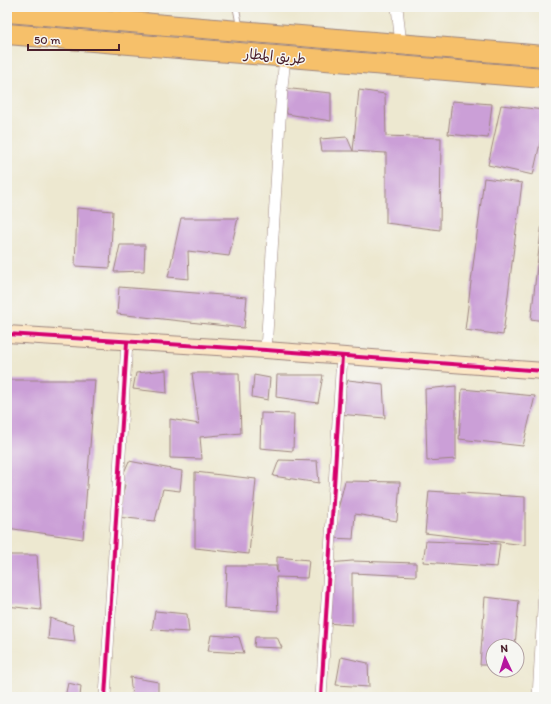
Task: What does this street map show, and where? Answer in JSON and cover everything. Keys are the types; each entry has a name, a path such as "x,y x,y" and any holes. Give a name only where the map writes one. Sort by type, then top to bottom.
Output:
{"highway":[{"name":"طريق المطار","path":"19,11 241,32 544,56"},
{"path":"149,24 149,46"},
{"name":"طريق المطار","path":"7,34 544,78"}],"street":[{"path":"397,7 401,45"},
{"path":"266,350 285,57"},
{"path":"7,334 266,350 544,371"},
{"path":"105,697 128,342"},
{"path":"321,697 342,356"},
{"path":"538,697 544,592"}],"lane":[{"path":"236,7 241,32"}],"building":[{"path":"282,88 331,93 331,121 287,114"},
{"path":"359,90 385,94 386,136 441,138 440,230 386,223 386,153 353,151"},
{"path":"452,101 492,104 488,138 448,134"},
{"path":"501,105 544,110 544,125 533,175 488,165"},
{"path":"347,137 353,151 322,151 320,139"},
{"path":"484,178 522,183 503,335 465,330"},
{"path":"77,208 113,211 110,268 75,266"},
{"path":"544,214 544,321 531,319"},
{"path":"181,218 238,218 229,256 188,251 189,279 168,277"},
{"path":"120,245 145,245 144,271 114,272"},
{"path":"119,287 247,297 244,328 117,314"},
{"path":"166,370 167,393 133,389 136,373"},
{"path":"192,373 239,373 241,433 200,437 202,459 170,458 170,419 199,424"},
{"path":"254,375 270,378 268,400 252,397"},
{"path":"277,375 323,375 318,403 276,397"},
{"path":"7,380 95,380 83,539 7,528"},
{"path":"348,380 383,384 385,418 338,414"},
{"path":"456,386 456,459 427,461 425,389"},
{"path":"462,389 535,396 523,446 459,439"},
{"path":"261,413 294,414 293,451 260,448"},
{"path":"279,460 317,461 319,483 273,476"},
{"path":"129,461 182,471 180,491 163,489 155,521 117,517 125,485 119,484"},
{"path":"195,472 256,479 249,554 195,548"},
{"path":"345,481 400,482 397,521 355,514 353,539 331,538"},
{"path":"429,491 525,497 525,545 425,533"},
{"path":"426,541 500,544 497,567 423,562"},
{"path":"7,555 37,555 41,610 7,606"},
{"path":"277,557 309,560 307,578 276,577 278,611 225,608 227,566 276,566 277,573"},
{"path":"352,561 416,563 416,576 352,573 352,625 326,623 329,563"},
{"path":"485,597 519,601 516,638 485,638 485,665 480,665"},
{"path":"155,611 187,614 189,632 152,630"},
{"path":"50,618 73,625 75,642 48,639"},
{"path":"211,635 239,637 244,653 208,651"},
{"path":"255,637 277,637 282,648 254,647"},
{"path":"341,657 368,663 369,687 336,685"},
{"path":"130,677 158,682 158,697 132,697"},
{"path":"68,683 81,686 80,697 65,697"}],"cycle path":[{"path":"7,334 266,350 544,371"},
{"path":"105,697 127,342"},
{"path":"321,697 342,356"}]}
